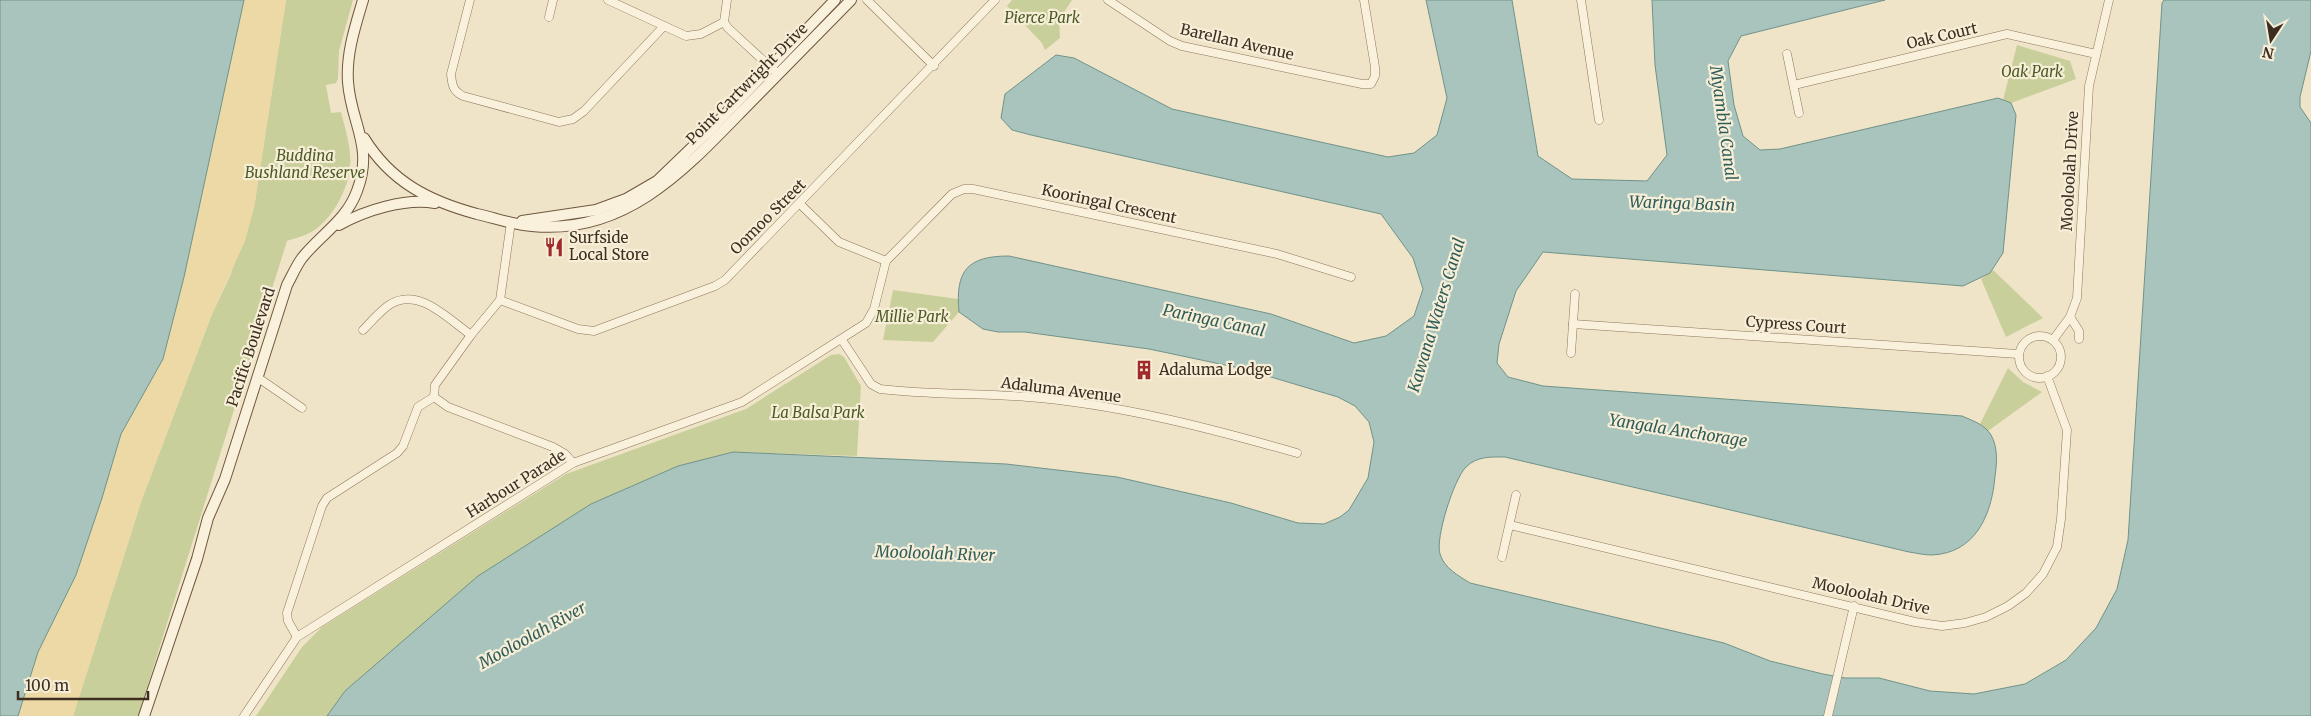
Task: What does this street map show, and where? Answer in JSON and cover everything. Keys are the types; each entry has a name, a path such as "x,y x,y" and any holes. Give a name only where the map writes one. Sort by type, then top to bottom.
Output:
{"main road":[{"name":"Pacific Boulevard","path":"144,716 197,559 211,509 225,479 284,294 295,270 312,247 334,228 349,208 361,178 364,154 361,133 350,98 348,76 351,40 363,0"},
{"name":"Point Cartwright Drive","path":"334,228 362,214 414,202 428,202 511,222 544,227 597,220 637,204 704,150 835,0"},
{"name":"Point Cartwright Drive","path":"774,71 851,0"},
{"name":"Point Cartwright Drive","path":"361,133 374,153 390,170 424,195 454,208"}],"street":[{"path":"470,0 450,74 452,85 456,92 463,96 559,122 573,119 584,111 664,26"},
{"path":"549,17 554,0"},
{"path":"608,0 686,36 694,36 724,22"},
{"path":"727,0 724,22 774,71"},
{"path":"867,0 934,66"},
{"name":"Oomoo Street","path":"500,300 586,331 601,329 716,286 725,280 800,204 934,66 995,0"},
{"name":"Barellan Avenue","path":"1108,0 1182,46 1362,84 1371,84 1375,76 1376,67 1364,0"},
{"path":"1581,0 1599,120"},
{"name":"Mooloolah Drive","path":"2053,340 2070,317 2077,298 2089,86 2109,0"},
{"name":"Oak Court","path":"1794,85 2007,34 2017,34 2096,54"},
{"path":"1787,54 1799,113"},
{"name":"Kooringal Crescent","path":"886,261 952,194 964,189 973,189 1277,254 1350,276"},
{"path":"800,204 839,242 886,261"},
{"path":"434,397 435,384 471,335 500,300 511,222"},
{"name":"Harbour Parade","path":"244,716 297,636 573,463 742,402 842,340 871,318 886,261"},
{"path":"1571,353 1575,294"},
{"path":"363,330 388,306 402,299 415,298 471,335"},
{"path":"2070,317 2079,331 2078,339"},
{"name":"Cypress Court","path":"1572,324 2018,354"},
{"path":"2040,336 2053,340 2058,346 2061,360 2058,367 2047,376 2033,376 2026,373 2018,354 2026,341 2032,337 2040,336"},
{"name":"Adaluma Avenue","path":"842,340 871,384 880,389 1028,397 1133,412 1297,453"},
{"name":"Mooloolah Drive","path":"1510,525 1915,622 1942,626 1965,623 1986,617 2008,606 2026,593 2042,574 2057,547 2061,520 2067,430 2047,376"},
{"path":"257,377 302,408"},
{"path":"434,397 448,407 552,447 565,454 573,463"},
{"path":"297,636 288,621 287,613 327,498 397,453 402,446 418,407 434,397"},
{"path":"1502,557 1516,494"},
{"path":"1828,716 1854,606"}],"green space":[{"name":"Buddina Bushland Reserve","path":"286,0 353,0 339,51 338,79 336,83 326,85 331,113 341,112 349,146 349,176 338,203 330,216 316,229 287,241 138,716 73,716 142,499 212,314 230,276 254,208"},
{"name":"Pierce Park","path":"1012,0 1072,0 1059,20 1060,38 1045,50 1042,43 1007,6"},
{"name":"Oak Park","path":"2017,45 2070,61 2076,79 2011,103 2003,100"},
{"path":"1993,270 2043,318 2006,337 1981,279"},
{"name":"Millie Park","path":"893,290 958,299 959,312 933,342 883,340"},
{"name":"La Balsa Park","path":"839,354 844,357 861,386 857,456 733,452 678,466 591,504 345,691 327,716 256,716 302,647 322,627 566,474 746,409 831,355"},
{"path":"2008,368 2023,382 2042,392 1988,431 1980,424"}],"sand":[{"path":"244,0 286,0 254,208 245,241 212,314 142,499 73,716 18,716 38,652 76,575 121,434 163,359 184,277"}],"water":[{"path":"0,0 244,0 184,277 163,359 121,434 76,575 38,652 18,716 0,716"},
{"path":"1426,0 1512,0 1538,156 1572,179 1647,181 1667,155 1655,65 1652,0 1885,0 1741,36 1728,61 1734,105 1743,136 1760,150 1780,149 1998,98 2011,103 2016,115 2003,253 1990,273 1963,286 1543,252 1516,291 1499,344 1497,363 1508,377 1543,386 1962,416 1978,423 1988,431 1995,445 1996,466 1993,490 1990,504 1979,529 1960,547 1947,553 1932,555 1909,552 1505,457 1484,458 1470,463 1466,467 1456,483 1451,496 1440,535 1439,546 1440,554 1445,563 1452,571 1470,583 1724,643 1770,661 1823,674 1845,678 1879,678 1930,691 1974,694 2025,684 2066,660 2096,628 2117,589 2128,540 2162,3 2164,0 2311,0 2311,51 2300,97 2300,107 2311,123 2311,716 327,716 345,691 478,576 591,504 678,466 733,452 1006,464 1117,477 1231,503 1298,523 1324,524 1340,517 1349,510 1368,478 1374,442 1369,422 1355,406 1338,397 1244,369 1149,349 1025,332 998,332 983,329 959,312 959,286 967,268 974,263 983,259 1009,256 1271,314 1354,343 1386,336 1414,316 1423,289 1413,258 1381,214 1031,135 1012,130 1001,118 1005,94 1056,55 1074,58 1172,109 1388,157 1414,153 1437,135 1447,98"}],"place":[{"name":"Surfside Local Store","path":"554,247"},
{"name":"Adaluma Lodge","path":"1144,370"}],"water label":[{"name":"Myambla Canal","path":"1724,123"},
{"name":"Waringa Basin","path":"1682,203"},
{"name":"Kawana Waters Canal","path":"1436,315"},
{"name":"Paringa Canal","path":"1214,320"},
{"name":"Yangala Anchorage","path":"1678,430"},
{"name":"Mooloolah River","path":"935,553"},
{"name":"Mooloolah River","path":"532,635"}]}
